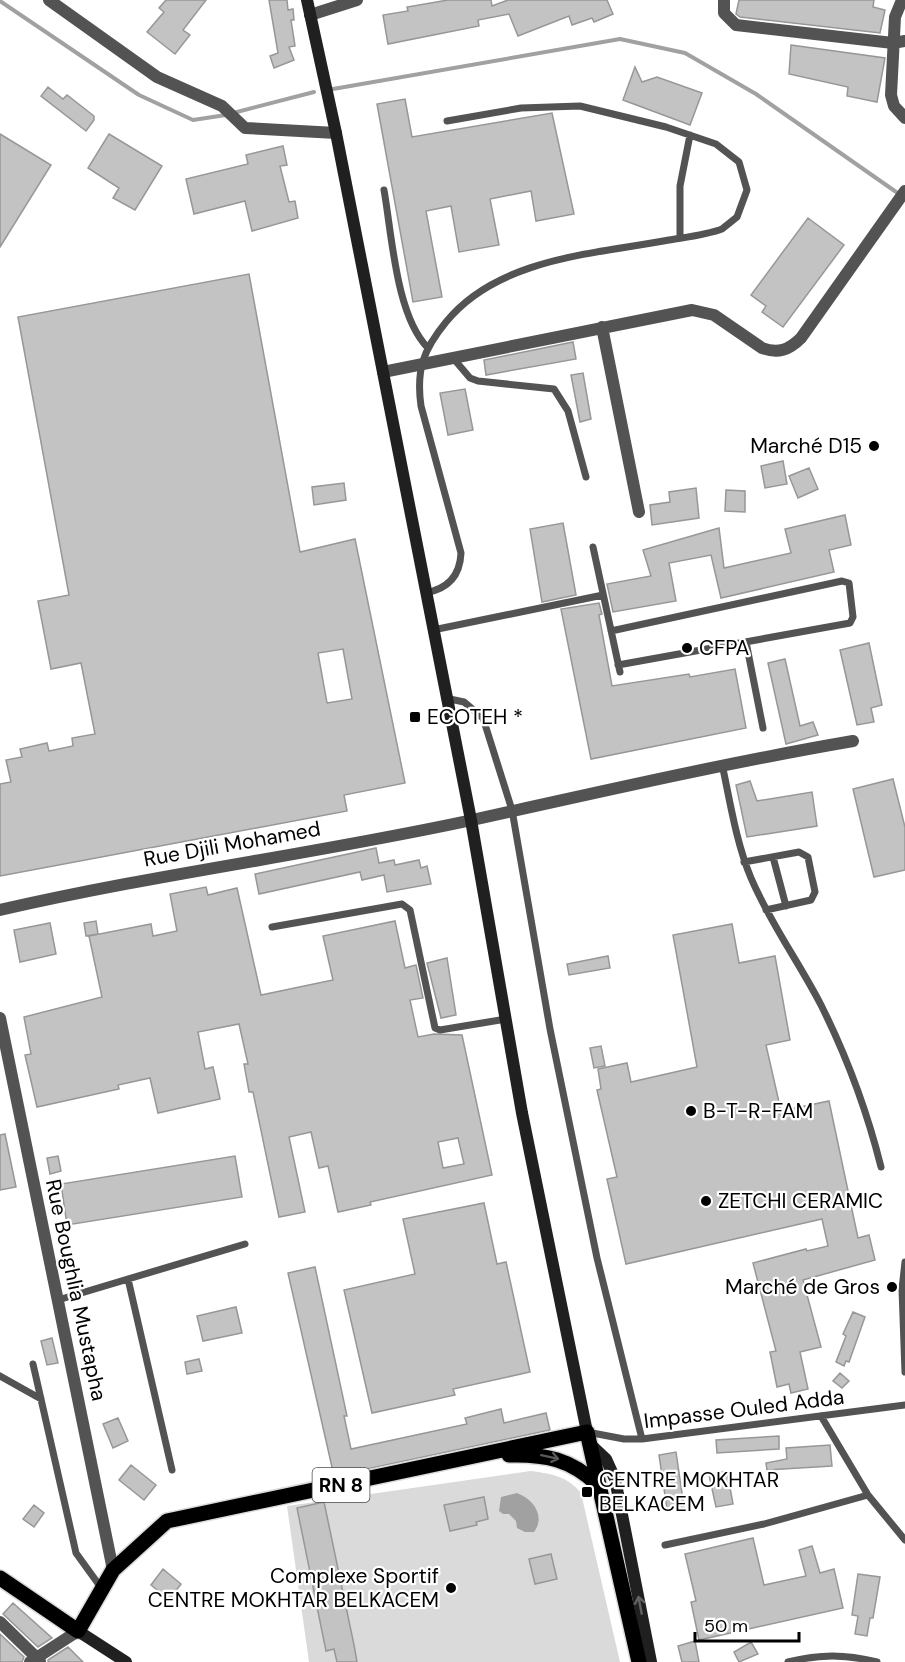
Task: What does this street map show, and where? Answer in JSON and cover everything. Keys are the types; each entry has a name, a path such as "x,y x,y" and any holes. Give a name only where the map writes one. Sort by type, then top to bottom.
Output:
{"main road":[{"path":"307,0 336,133 471,820 506,1019 588,1437 637,1656"},
{"path":"588,1437 606,1459 615,1479 651,1662"},
{"name":"RN 8","path":"78,1631 113,1570 167,1521 495,1451 588,1437"},
{"path":"495,1451 506,1455 534,1454 561,1460 581,1470 598,1485"},
{"path":"0,1578 121,1661"}],"street":[{"path":"49,0 157,77 222,106 245,128 336,133"},
{"path":"310,15 357,0"},
{"path":"724,0 724,13 736,25 899,42"},
{"path":"902,0 896,11 899,42 892,101 897,111 905,118"},
{"path":"383,372 602,327 699,310 714,315 762,348 770,351 787,349 801,338 905,191"},
{"path":"602,327 639,512"},
{"name":"Rue Djili Mohamed","path":"0,910 92,889 471,820 722,764 853,741"},
{"name":"Rue Boughlia Mustapha","path":"0,1018 113,1570"},
{"path":"0,1622 35,1660 78,1631"}],"lane":[{"path":"425,593 435,592 452,581 457,573 461,553 421,406 418,385 420,365 439,331 464,303 511,275 576,257 713,232 730,223 742,208 747,190 743,171 732,154 716,144 622,115 580,106 521,108 447,121"},
{"path":"680,238 680,186 690,135"},
{"path":"384,190 406,313 417,336 428,348"},
{"path":"453,358 470,378 478,381 554,389 568,411 586,477"},
{"path":"593,546 619,669 850,623 853,618 849,583 842,581 611,630"},
{"path":"432,630 603,595"},
{"path":"746,642 763,728"},
{"path":"446,698 464,702 483,718 512,810 549,1029 597,1258 642,1439"},
{"path":"722,764 744,862 765,910 821,1006 843,1053 870,1125 880,1167"},
{"path":"744,862 799,852 806,854 814,896 808,902 765,910"},
{"path":"772,857 786,906"},
{"path":"272,927 402,904 410,910 435,1028 440,1030 506,1019"},
{"path":"58,1300 245,1244"},
{"path":"905,1262 902,1289 905,1372"},
{"path":"128,1279 172,1470"},
{"path":"33,1364 76,1552 102,1589"},
{"path":"0,1376 41,1399"},
{"name":"Impasse Ouled Adda","path":"588,1437 642,1439 905,1405"},
{"path":"821,1416 868,1495 905,1540"},
{"path":"665,1545 764,1524 868,1495"},
{"path":"789,1662 834,1654 877,1662"}],"shaded area":[{"name":"Complexe Sportif CENTRE MOKHTAR BELKACEM","path":"531,1471 565,1479 581,1493 620,1662 309,1662 287,1506"},
{"path":"517,1493 528,1499 536,1509 539,1520 534,1532 525,1532 517,1528 516,1521 509,1514 499,1511 501,1497"}],"building":[{"path":"166,0 206,0 183,30 190,35 175,54 147,32 164,12 159,8"},
{"path":"269,0 287,0 288,10 293,9 294,20 291,20 295,46 289,47 294,60 274,68 270,56 278,53"},
{"path":"448,0 491,0 492,6 508,0 607,0 613,14 594,22 592,18 572,25 569,16 518,36 509,14 478,20 479,26 388,44 383,15 408,11 407,7"},
{"path":"739,0 874,0 873,7 885,10 880,33 740,17 736,14"},
{"path":"791,45 885,58 877,102 847,96 848,87 789,74"},
{"path":"635,67 642,82 657,77 702,93 690,125 623,100"},
{"path":"48,87 63,99 67,95 94,116 94,120 86,131 41,96"},
{"path":"405,99 412,137 552,113 574,214 536,221 531,191 490,199 499,245 459,252 451,206 426,211 442,297 413,302 377,104"},
{"path":"0,134 51,165 0,247"},
{"path":"109,134 162,166 135,210 113,198 119,188 88,168"},
{"path":"283,146 287,165 280,166 289,202 295,201 298,218 252,231 245,201 194,214 186,179 248,164 246,155"},
{"path":"808,218 844,245 783,327 762,312 766,306 751,295"},
{"path":"249,274 300,552 355,539 405,783 344,795 347,811 0,876 0,784 11,782 6,760 22,757 20,749 47,743 49,751 73,746 72,738 95,734 81,663 51,669 38,601 69,595 18,317","holes":["343,649 352,699 327,703 318,653"]},
{"path":"573,342 576,359 486,375 484,360"},
{"path":"583,373 591,419 580,422 571,375"},
{"path":"465,389 473,430 448,435 440,393"},
{"path":"783,461 787,484 765,488 761,466"},
{"path":"809,468 818,489 798,498 789,476"},
{"path":"344,483 346,500 314,505 312,487"},
{"path":"696,488 699,518 652,525 650,505 670,502 669,492"},
{"path":"726,490 745,491 745,512 725,511"},
{"path":"845,515 851,545 829,550 834,572 721,598 711,555 669,563 676,601 613,612 607,584 651,576 643,550 719,528 724,568 791,553 785,529"},
{"path":"563,523 576,595 542,602 530,529"},
{"path":"599,603 602,614 599,615 612,686 735,669 746,728 591,759 561,609"},
{"path":"869,643 882,705 871,708 874,722 857,725 840,650"},
{"path":"785,659 800,726 813,722 818,735 786,744 768,663"},
{"path":"893,779 905,827 905,870 874,877 853,789"},
{"path":"750,781 757,801 812,792 817,826 747,837 736,785"},
{"path":"376,848 379,863 394,860 395,865 419,860 421,868 427,866 431,884 387,892 384,875 362,880 360,872 259,894 255,874"},
{"path":"206,887 208,895 237,888 261,995 333,980 323,936 395,921 405,968 416,965 423,998 410,1000 418,1037 434,1034 462,1035 492,1175 370,1202 371,1205 338,1212 328,1166 319,1168 311,1132 289,1137 305,1212 279,1217 253,1092 249,1092 244,1064 248,1064 239,1024 198,1032 205,1069 213,1067 220,1099 158,1113 150,1078 118,1085 119,1089 37,1107 25,1055 31,1054 24,1017 102,997 89,936 151,924 153,936 177,931 170,894","holes":["458,1138 464,1164 443,1168 438,1142"]},
{"path":"96,921 98,934 86,936 84,923"},
{"path":"50,923 56,954 20,962 14,930"},
{"path":"732,924 739,963 775,956 790,1040 766,1045 781,1111 829,1101 858,1238 869,1235 875,1260 803,1280 821,1347 800,1352 808,1389 791,1393 789,1384 777,1387 770,1352 776,1351 753,1263 806,1249 807,1251 828,1246 822,1219 626,1264 607,1179 617,1177 597,1090 601,1089 598,1069 627,1063 631,1082 697,1067 673,935"},
{"path":"608,956 610,968 569,975 567,964"},
{"path":"447,958 456,1015 441,1018 427,963"},
{"path":"601,1046 605,1066 594,1068 590,1048"},
{"path":"5,1134 16,1187 0,1190 0,1135"},
{"path":"58,1156 61,1171 50,1174 47,1158"},
{"path":"235,1156 242,1197 67,1225 61,1184"},
{"path":"484,1203 497,1264 506,1262 530,1372 453,1389 455,1395 372,1413 344,1290 415,1274 403,1219"},
{"path":"315,1267 347,1416 344,1416 351,1449 467,1424 465,1418 501,1409 504,1423 546,1413 550,1430 334,1476 288,1273"},
{"path":"236,1307 242,1333 203,1341 197,1316"},
{"path":"853,1312 865,1317 849,1362 846,1361 844,1366 836,1362 846,1336 843,1334"},
{"path":"52,1338 58,1363 47,1365 41,1341"},
{"path":"199,1359 202,1371 187,1374 185,1362"},
{"path":"840,1373 849,1381 842,1388 833,1381"},
{"path":"118,1418 128,1441 113,1448 103,1424"},
{"path":"779,1436 779,1449 717,1453 716,1440"},
{"path":"830,1445 832,1466 767,1470 766,1463 787,1459 786,1448"},
{"path":"676,1452 684,1507 667,1509 659,1455"},
{"path":"131,1465 156,1485 144,1500 119,1480"},
{"path":"727,1471 733,1504 716,1507 709,1475"},
{"path":"484,1497 488,1519 476,1522 477,1525 450,1531 444,1505"},
{"path":"324,1502 357,1662 337,1662 334,1649 326,1651 297,1508"},
{"path":"34,1505 44,1513 34,1527 23,1519"},
{"path":"753,1538 764,1585 806,1576 799,1550 812,1546 820,1573 834,1569 843,1608 699,1640 691,1602 696,1601 685,1554"},
{"path":"551,1554 557,1579 535,1584 529,1559"},
{"path":"163,1569 181,1584 169,1600 151,1585"},
{"path":"858,1574 880,1577 873,1618 870,1618 867,1636 855,1634 858,1616 852,1615"},
{"path":"13,1603 52,1638 38,1647 3,1614"},
{"path":"0,1634 24,1657 22,1662 0,1662"},
{"path":"695,1641 699,1662 682,1662 678,1646"},
{"path":"751,1642 758,1654 739,1662 734,1652"},
{"path":"68,1647 83,1662 48,1662 48,1660"}],"waterway":[{"path":"0,1 139,95 193,120 226,115"},
{"path":"333,89 620,39 685,53 756,94 899,194"},
{"path":"233,113 314,92"}],"place":[{"name":"Marché D15","path":"874,446"},
{"name":"CFPA","path":"687,648"},
{"name":"ECOTEH *","path":"415,717"},
{"name":"B-T-R-FAM","path":"691,1111"},
{"name":"ZETCHI CERAMIC","path":"706,1201"},
{"name":"Marché de Gros","path":"892,1287"},
{"name":"CENTRE MOKHTAR BELKACEM","path":"587,1492"},
{"name":"Complexe Sportif CENTRE MOKHTAR BELKACEM","path":"451,1588"}]}
